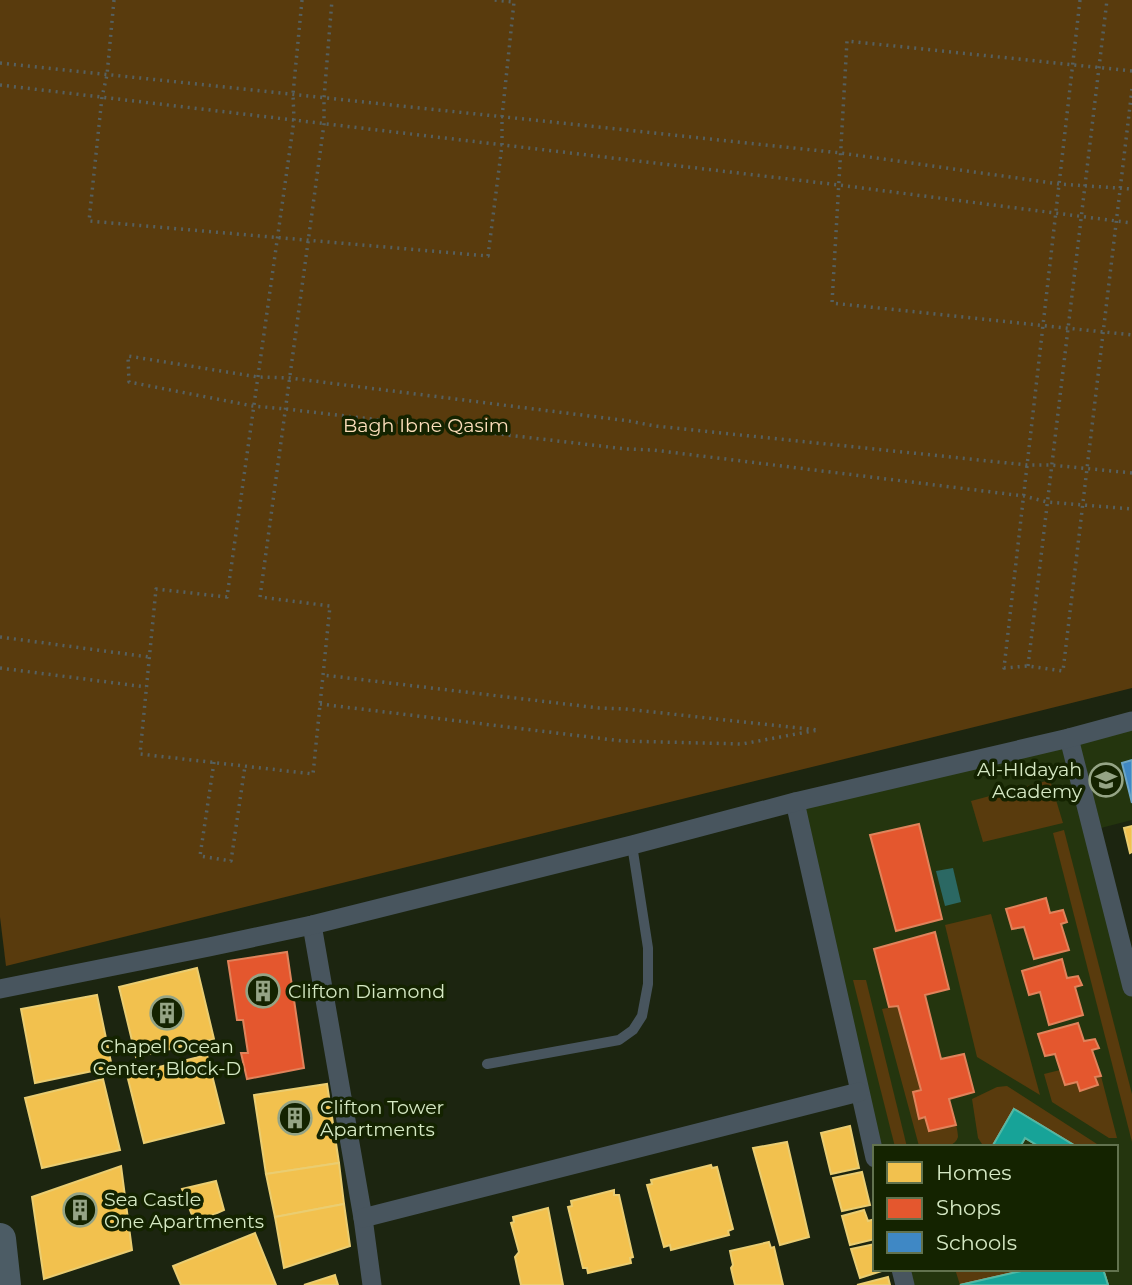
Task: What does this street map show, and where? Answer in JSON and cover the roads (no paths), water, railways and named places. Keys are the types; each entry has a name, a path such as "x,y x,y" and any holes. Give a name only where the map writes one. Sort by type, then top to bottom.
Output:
{"main road":[{"path":"0,1239 5,1285"}],"street":[{"path":"0,989 312,925 795,802 1132,721"},
{"path":"1069,738 1132,987"},
{"path":"795,802 873,1150"},
{"path":"312,925 363,1218 372,1285"},
{"path":"363,1218 859,1092"}],"lane":[{"path":"487,1064 619,1040 633,1030 642,1016 648,984 648,948 632,845"}],"water":[{"path":"953,868 961,902 945,906 936,871"}],"place":[{"name":"Al-HIdayah Academy","path":"1106,780"},
{"name":"Clifton Diamond","path":"263,991"},
{"name":"Chapel Ocean Center, Block-D","path":"167,1013"},
{"name":"Clifton Tower Apartments","path":"295,1118"},
{"name":"Sea Castle One Apartments","path":"80,1210"}],"park label":[{"name":"Bagh Ibne Qasim","path":"426,425"}]}
